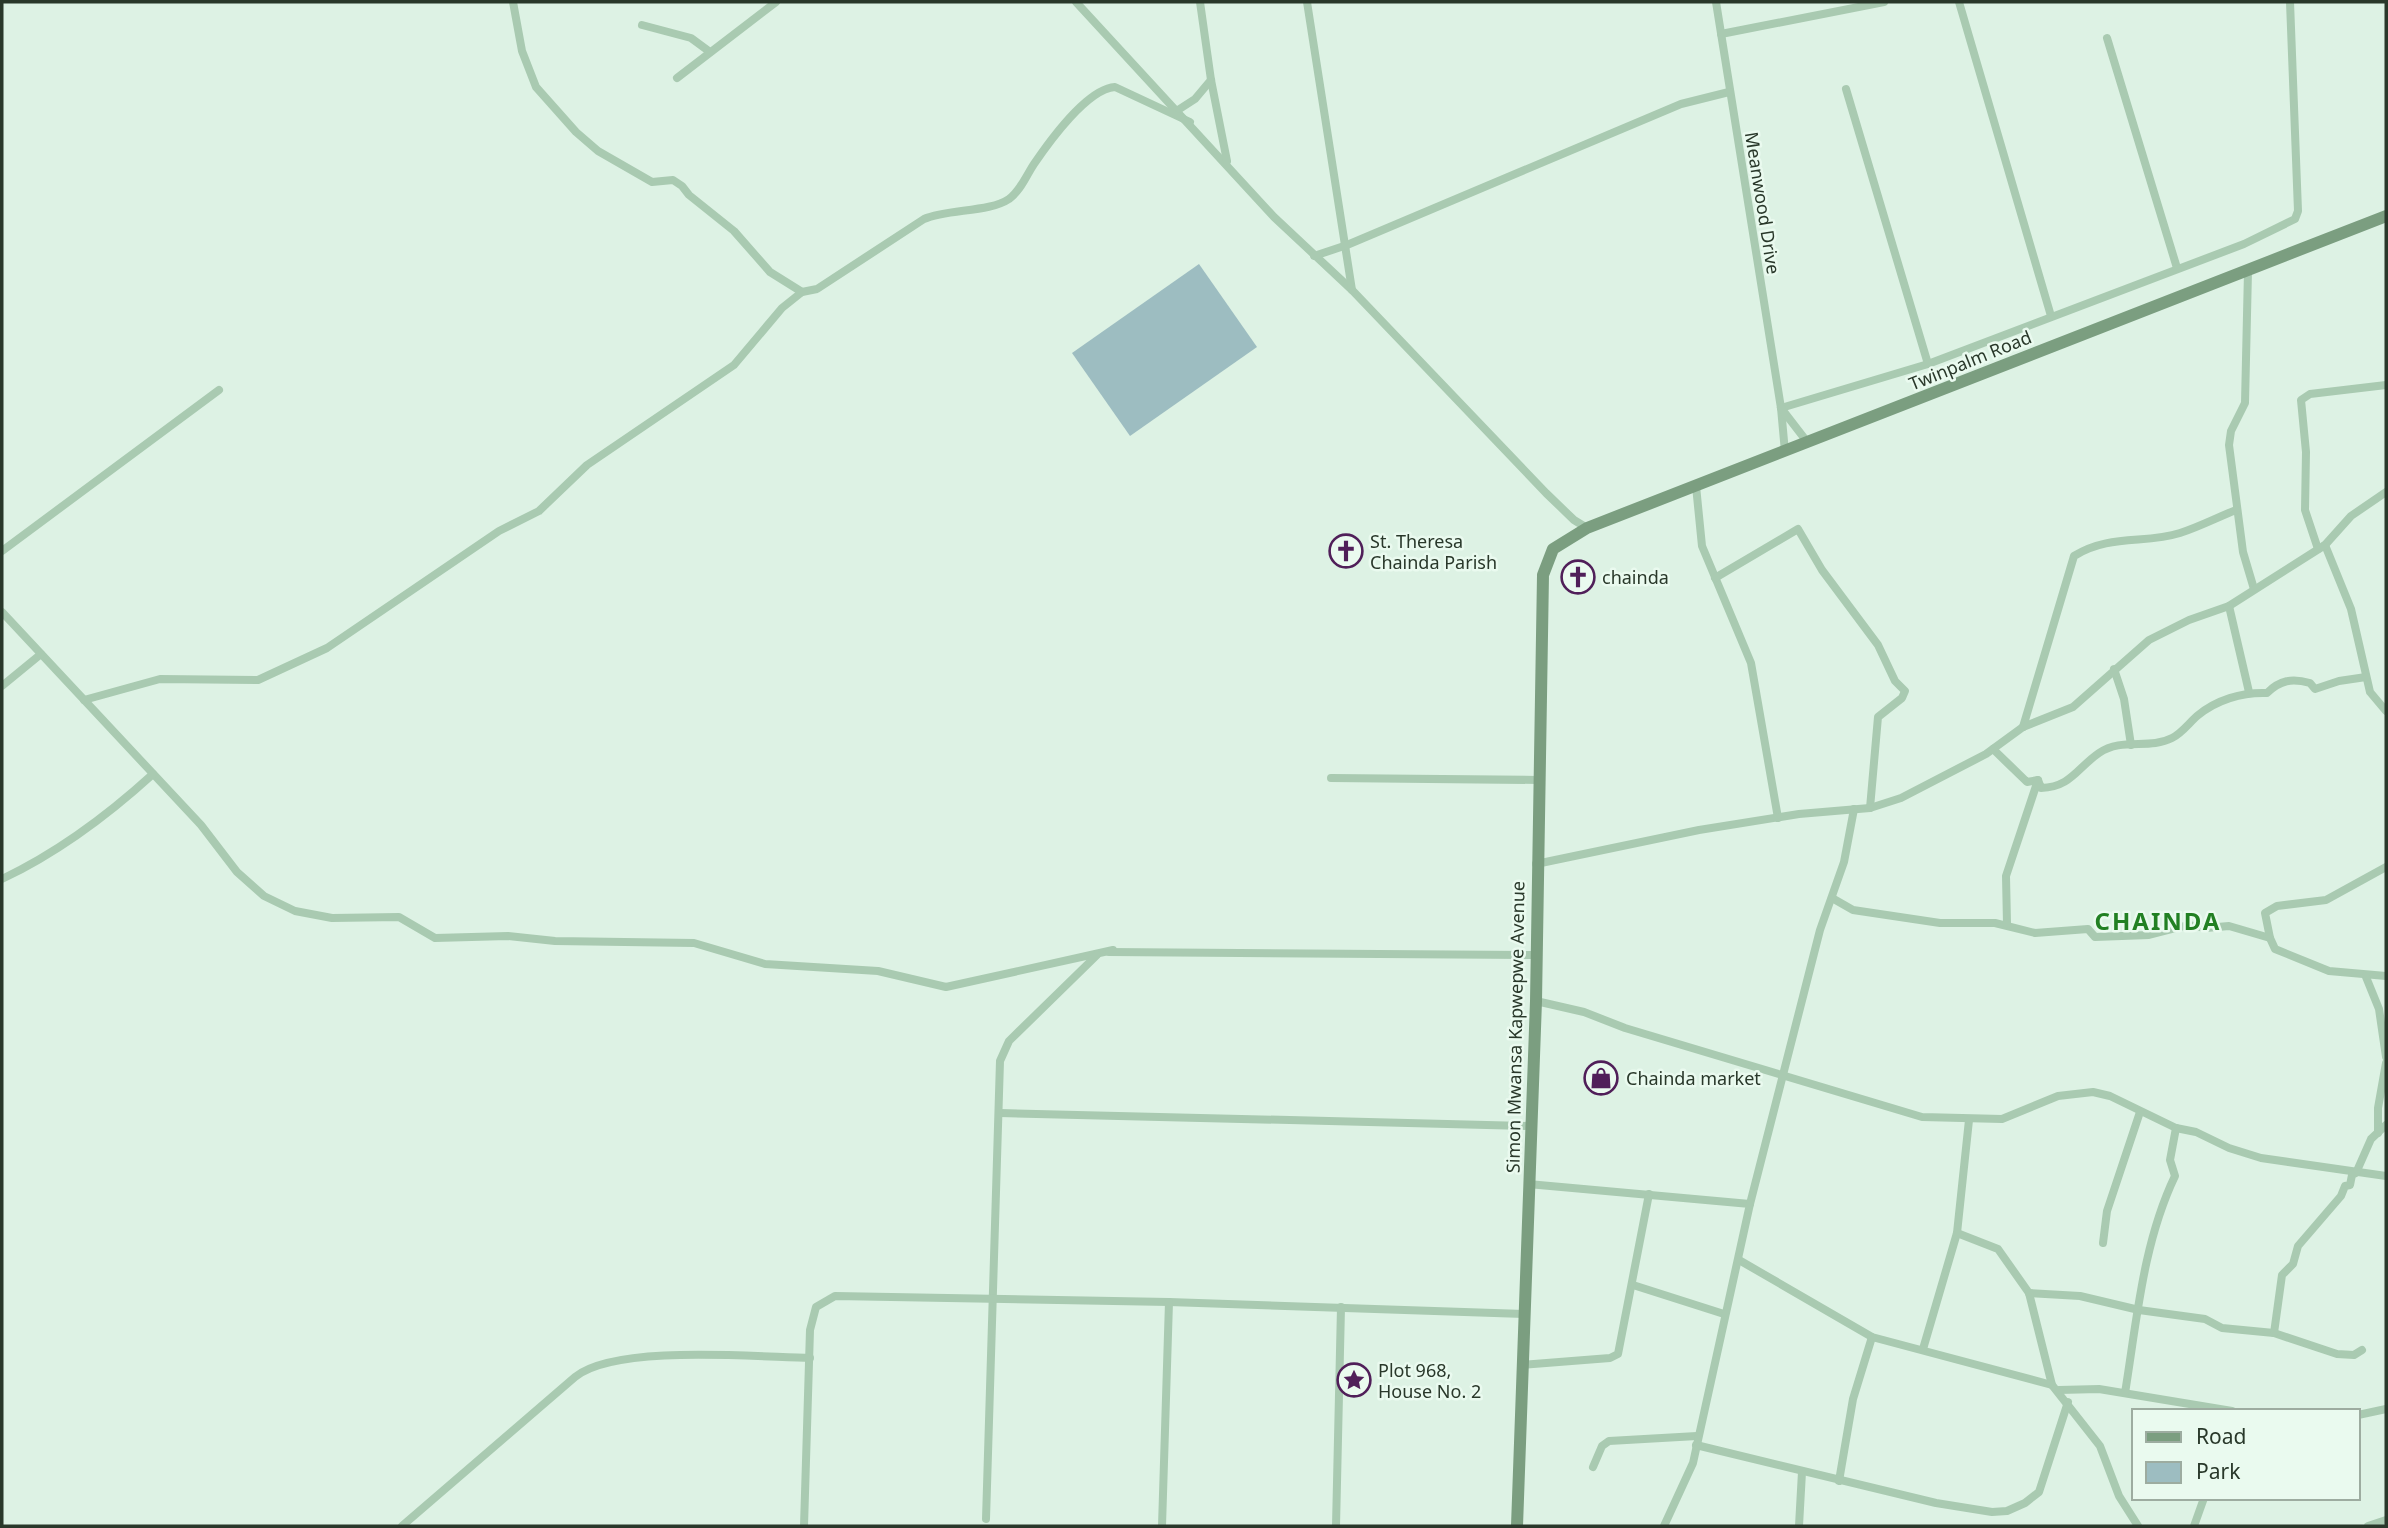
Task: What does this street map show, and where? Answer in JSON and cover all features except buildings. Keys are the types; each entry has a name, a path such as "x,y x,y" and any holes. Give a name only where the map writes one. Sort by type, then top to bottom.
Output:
{"main road":[{"name":"Twinpalm Road","path":"1567,538 2386,216"},
{"name":"Simon Mwansa Kapwepwe Avenue","path":"1517,1526 1536,1001 1536,864 1543,575 1553,549 1567,538"}],"street":[{"path":"513,2 522,51 536,86 576,132 598,151 652,182 673,180 682,186 689,195 734,231 770,272 803,292"},
{"path":"677,78 776,2"},
{"path":"1076,2 1190,122 1274,217 1352,290 1546,493 1574,520 1587,528"},
{"path":"1200,2 1211,80 1228,164"},
{"path":"1307,2 1352,290"},
{"name":"Meanwood Drive","path":"1716,2 1781,408 1785,452"},
{"path":"1721,34 1884,2"},
{"path":"1959,2 2051,316"},
{"path":"1808,443 1781,408 1928,364 2244,244 2295,219 2298,211 2290,2"},
{"path":"642,25 679,33 710,52"},
{"path":"2107,38 2177,268"},
{"path":"1178,110 1195,99 1211,80"},
{"path":"83,700 160,679 258,680 327,648 499,531 539,511 587,465 717,373 734,365 782,308 803,292 817,289 924,219 941,212 998,204 1009,198 1020,188 1048,143 1097,92 1115,87 1190,122"},
{"path":"1846,89 1928,364"},
{"path":"1314,256 1347,245 1681,104 1730,92"},
{"path":"2248,271 2245,403 2231,431 2230,445 2236,510 2243,552 2254,589"},
{"path":"2386,385 2310,394 2301,400 2306,453 2305,510 2351,609 2370,692 2386,711"},
{"path":"2,551 219,390"},
{"path":"1696,486 1702,546 1751,663 1778,818"},
{"path":"1536,864 1613,846 1778,818 1870,808 1901,798 1993,749 2023,727 2074,707 2114,669 2164,630 2229,606 2321,547 2351,516 2386,492"},
{"path":"2023,727 2074,556 2084,550 2130,538 2180,533 2236,510"},
{"path":"1715,578 1798,529 1830,581 1878,645 1895,681 1905,691 1902,698 1878,717 1870,808"},
{"path":"2229,606 2249,692"},
{"path":"2,612 201,825 237,872 264,895 295,911 332,918 399,918 435,938 508,936 555,941 694,943 765,964 878,971 946,986 1113,950 1536,955"},
{"path":"2,686 41,654"},
{"path":"2114,669 2124,699 2131,745"},
{"path":"2038,780 2041,788 2059,787 2098,753 2117,743 2131,745 2173,737 2206,709 2249,692 2267,693 2278,682 2300,680 2310,683 2315,689 2339,681 2366,677"},
{"path":"1993,749 2027,782 2038,780"},
{"path":"2,879 64,843 128,797 153,774"},
{"path":"1331,778 1539,780"},
{"path":"2007,924 2006,876 2038,780"},
{"path":"1664,1526 1688,1479 1724,1314 1782,1074 1820,930 1844,862 1854,809"},
{"path":"2386,867 2326,900 2277,906 2265,912 2275,949 2317,966 2366,977 2386,976"},
{"path":"1832,898 1853,910 1940,923 2007,924 2035,933 2088,929 2095,937 2149,935 2188,925 2206,928 2229,926 2270,938"},
{"path":"986,1519 1000,1061 1009,1041 1088,962 1097,955 1113,950"},
{"path":"2366,977 2379,1009 2386,1057"},
{"path":"1536,1001 1584,1012 1625,1028 1922,1117 1969,1120 2013,1117 2058,1096 2074,1093 2110,1096 2140,1112 2148,1112 2176,1128 2196,1132 2229,1148 2261,1158 2386,1176"},
{"path":"2378,1133 2378,1108 2386,1063"},
{"path":"2103,1243 2107,1211 2140,1112"},
{"path":"1000,1113 1531,1126"},
{"path":"1923,1349 1957,1233 1969,1120"},
{"path":"2274,1334 2282,1275 2293,1264 2298,1246 2341,1196 2345,1186 2350,1185 2351,1175 2356,1172 2365,1148 2386,1125"},
{"path":"2125,1393 2150,1242 2160,1208 2175,1176 2170,1160 2176,1128"},
{"path":"1528,1184 1750,1204"},
{"path":"1522,1365 1615,1357 1620,1349 1649,1194"},
{"path":"1957,1233 1998,1249 2029,1293 2055,1387 2068,1402 2080,1424 2100,1446 2125,1509 2138,1526"},
{"path":"1739,1260 1833,1311 1849,1325 1872,1336 2055,1387 2088,1388 2220,1409"},
{"path":"1633,1285 1724,1314"},
{"path":"2029,1293 2080,1296 2139,1310 2206,1319 2222,1328 2274,1334 2337,1354 2354,1355 2362,1350"},
{"path":"804,1526 813,1315 824,1300 835,1296 1169,1302 1524,1314"},
{"path":"1162,1526 1169,1302"},
{"path":"1336,1526 1341,1307"},
{"path":"1839,1481 1853,1399 1872,1336"},
{"path":"402,1526 575,1377 591,1367 644,1357 810,1358"},
{"path":"1593,1467 1602,1446 1609,1441 1697,1441 1802,1472 1936,1503 1992,1512 2007,1511 2025,1503 2039,1492 2068,1402"},
{"path":"2360,1415 2386,1409"},
{"path":"1799,1526 1802,1472"},
{"path":"2194,1526 2203,1500"},
{"path":"2368,1526 2386,1520"}],"green space":[{"path":"1199,264 1257,347 1130,436 1072,353"}],"place":[{"name":"St. Theresa Chainda Parish","path":"1346,551"},
{"name":"chainda","path":"1578,577"},
{"name":"Chainda market","path":"1601,1078"},
{"name":"Plot 968, House No. 2","path":"1354,1380"}],"district":[{"name":"CHAINDA","path":"2158,920"}]}
